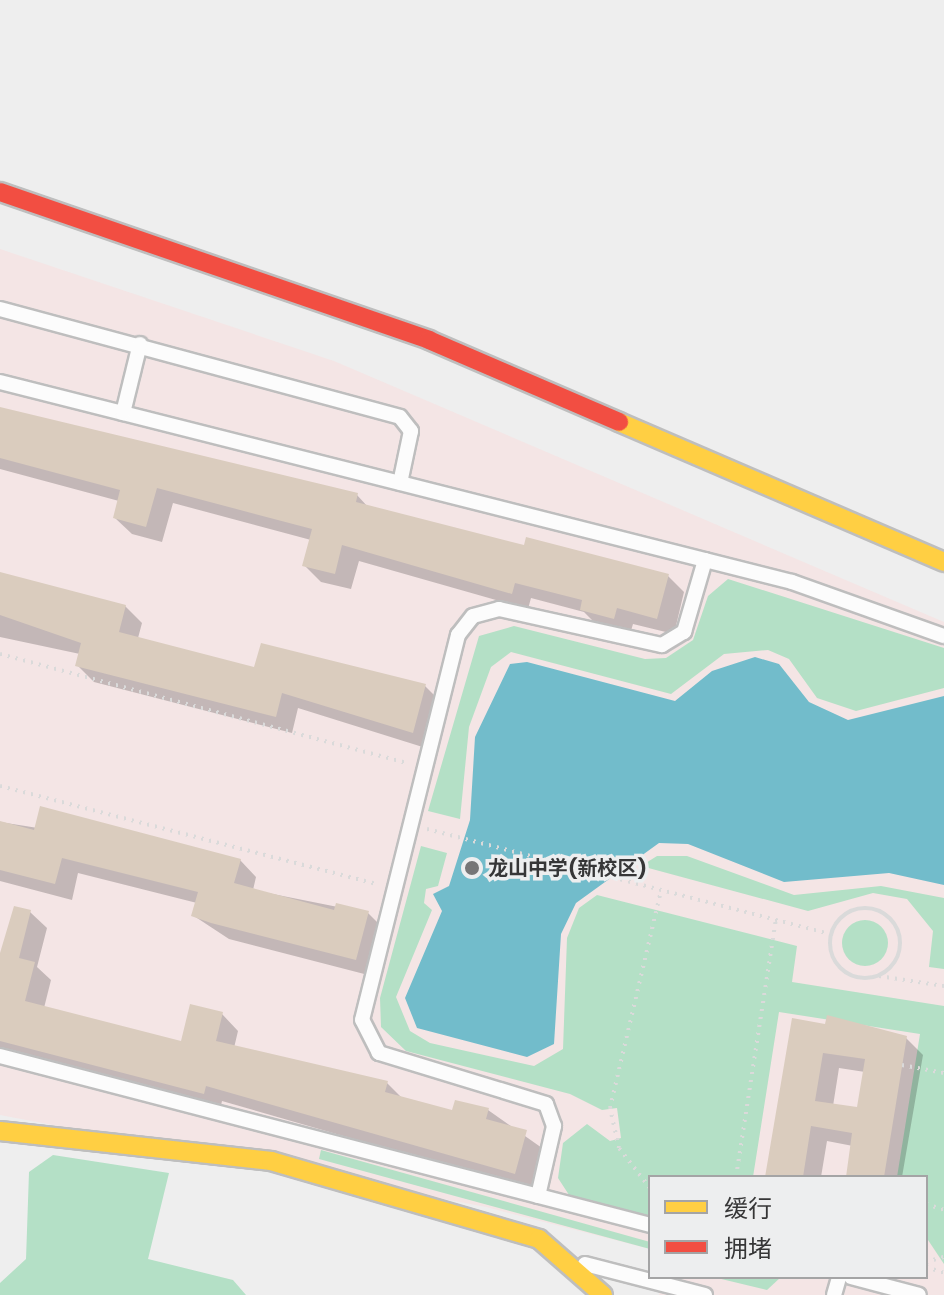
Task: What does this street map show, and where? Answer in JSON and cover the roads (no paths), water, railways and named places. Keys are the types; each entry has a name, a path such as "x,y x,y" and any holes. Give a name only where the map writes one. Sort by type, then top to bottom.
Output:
{"street":[{"path":"0,192 429,340 944,562"},
{"path":"0,1131 271,1161 539,1239 568,1259 603,1295"}],"lane":[{"path":"0,309 140,344 400,417 411,431 400,483"},
{"path":"123,413 140,344"},
{"path":"0,382 705,560 944,636"},
{"path":"538,1196 554,1126 546,1104 395,1059 364,1033 458,635 473,616 499,609 662,645 684,632 705,560"},
{"path":"0,1056 648,1224"},
{"path":"568,1259 705,1295"},
{"path":"859,1279 919,1295"}],"water":[{"path":"755,657 779,664 809,702 848,720 944,696 944,885 889,873 784,882 688,844 659,843 576,903 561,934 554,1044 527,1057 417,1028 405,998 442,911 433,894 449,886 470,820 475,737 510,664 527,662 675,701 712,671"}],"place":[{"name":"龙山中学(新校区)","path":"472,868"}]}
